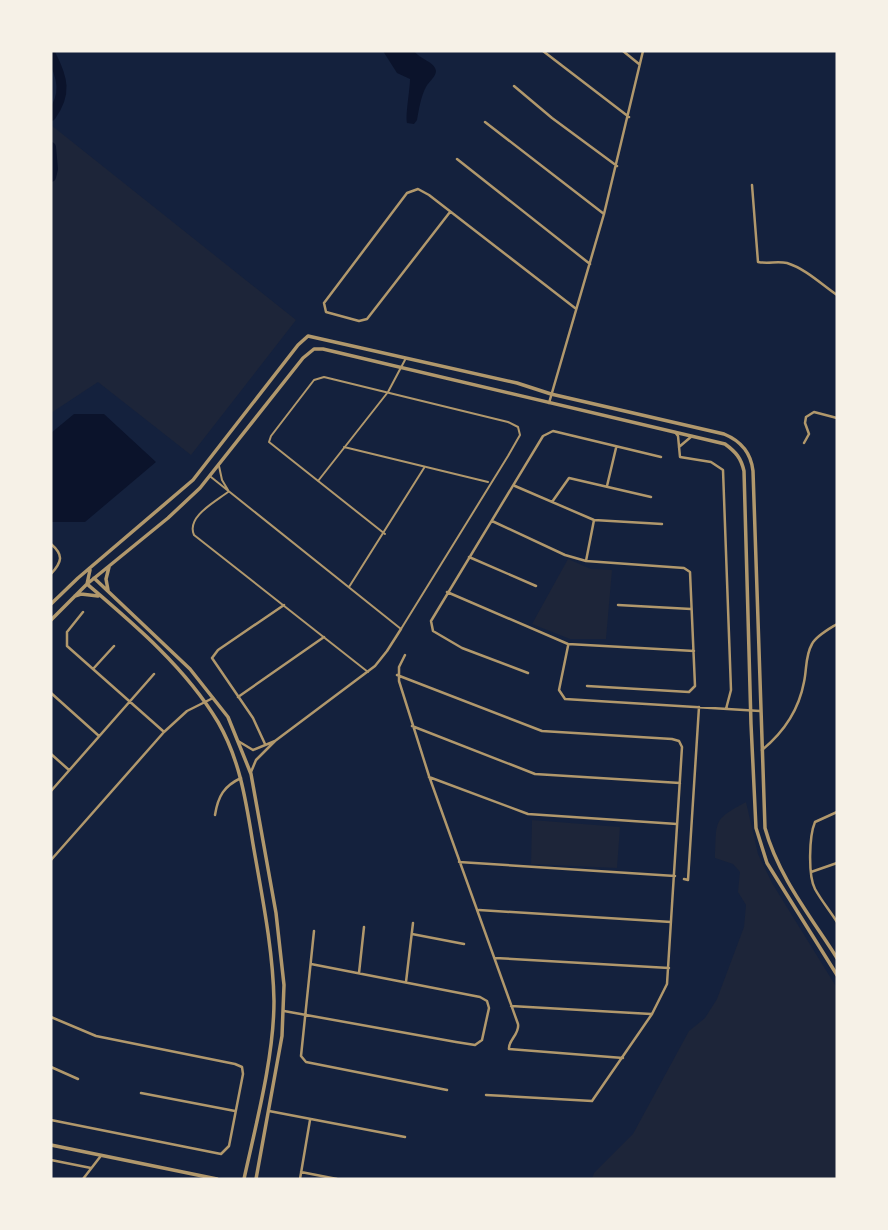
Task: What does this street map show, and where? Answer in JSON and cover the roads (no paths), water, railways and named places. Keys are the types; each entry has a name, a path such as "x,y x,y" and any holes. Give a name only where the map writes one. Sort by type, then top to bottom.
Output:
{"street":[{"path":"543,51 629,117"},
{"path":"623,51 639,64"},
{"path":"549,403 617,166 643,51"},
{"path":"514,86 617,166"},
{"path":"485,122 604,214"},
{"path":"457,159 590,264"},
{"path":"752,185 758,262 763,264 776,261 800,268 837,295"},
{"path":"450,212 367,319 359,321 330,314 324,308 324,303 407,193 418,190 429,195 575,308"},
{"path":"51,604 93,564 193,480 308,335 724,434 749,453 753,471 765,828 783,873 837,958"},
{"path":"51,620 87,584 181,506 210,477 303,358 314,349 725,444 736,452 744,471 750,710 759,843 767,863 837,975"},
{"path":"804,443 808,434 806,417 814,412 837,418"},
{"path":"528,673 462,648 436,634 430,628 430,621 543,436 553,431 661,457"},
{"path":"675,432 678,436 680,457 711,462 723,470 731,690 726,709"},
{"path":"679,447 692,436"},
{"path":"607,486 616,447"},
{"path":"207,464 210,477"},
{"path":"193,480 210,477"},
{"path":"552,502 569,478 651,497"},
{"path":"514,485 594,520 662,524"},
{"path":"586,561 594,520"},
{"path":"492,521 565,555 586,561 687,569 690,572 695,686 692,690 689,692 587,686"},
{"path":"51,544 60,554 60,564 51,574"},
{"path":"469,557 536,586"},
{"path":"93,564 87,576 87,584 158,650 205,702 229,743 241,778 265,915 274,1002 270,1046 244,1179"},
{"path":"109,591 106,579 110,565"},
{"path":"78,578 94,578 190,669 228,717 251,774 276,913 284,985 284,1011 256,1179"},
{"path":"447,592 568,644 694,651"},
{"path":"74,596 100,596"},
{"path":"265,744 253,718 212,658 223,646 284,605"},
{"path":"618,605 691,609"},
{"path":"83,612 67,632 67,646 164,732"},
{"path":"762,750 784,729 793,715 813,643 837,624"},
{"path":"251,774 256,760 275,741 381,660 401,629"},
{"path":"238,697 324,638"},
{"path":"568,644 559,690 565,699 760,711"},
{"path":"93,669 114,646"},
{"path":"405,655 397,675 412,726 458,862 478,910 519,1027 508,1047 512,1051 623,1058"},
{"path":"51,791 154,674"},
{"path":"397,675 542,731 679,741 682,747 677,824 681,878"},
{"path":"51,693 99,736"},
{"path":"51,860 164,732 187,711 213,698"},
{"path":"486,1096 588,1102 595,1098 666,990 671,922 681,878 699,707"},
{"path":"412,726 535,774 680,783"},
{"path":"238,741 253,750 275,741"},
{"path":"51,754 69,770"},
{"path":"429,776 528,814 677,824"},
{"path":"215,815 216,804 223,790 241,778"},
{"path":"837,812 815,822 812,829 811,872 813,886 837,922"},
{"path":"458,862 681,878"},
{"path":"811,872 837,863"},
{"path":"478,910 671,922"},
{"path":"406,982 413,923"},
{"path":"359,973 364,927"},
{"path":"314,931 301,1056 306,1062 447,1090"},
{"path":"412,934 464,944"},
{"path":"495,958 669,968"},
{"path":"284,1011 475,1045 482,1040 489,1008 486,1001 480,998 311,964"},
{"path":"511,1006 652,1014"},
{"path":"51,1017 96,1036 239,1065 243,1074 229,1146 220,1154 51,1120"},
{"path":"51,1067 78,1079"},
{"path":"141,1093 235,1111"},
{"path":"269,1111 405,1138"},
{"path":"300,1179 310,1119"},
{"path":"51,1144 217,1179"},
{"path":"83,1179 101,1156"},
{"path":"51,1160 91,1168"},
{"path":"301,1172 337,1179"}],"lane":[{"path":"317,482 388,392 407,357"},
{"path":"210,477 401,629 508,456 520,431 514,424 319,377 269,439 271,444 385,534"},
{"path":"344,447 489,483"},
{"path":"219,465 222,480 235,496"},
{"path":"349,587 385,534 424,467"},
{"path":"229,491 194,520 192,531 368,672"}],"waterway":[{"path":"51,55 62,86 51,116"},
{"path":"51,147 51,177"}]}
